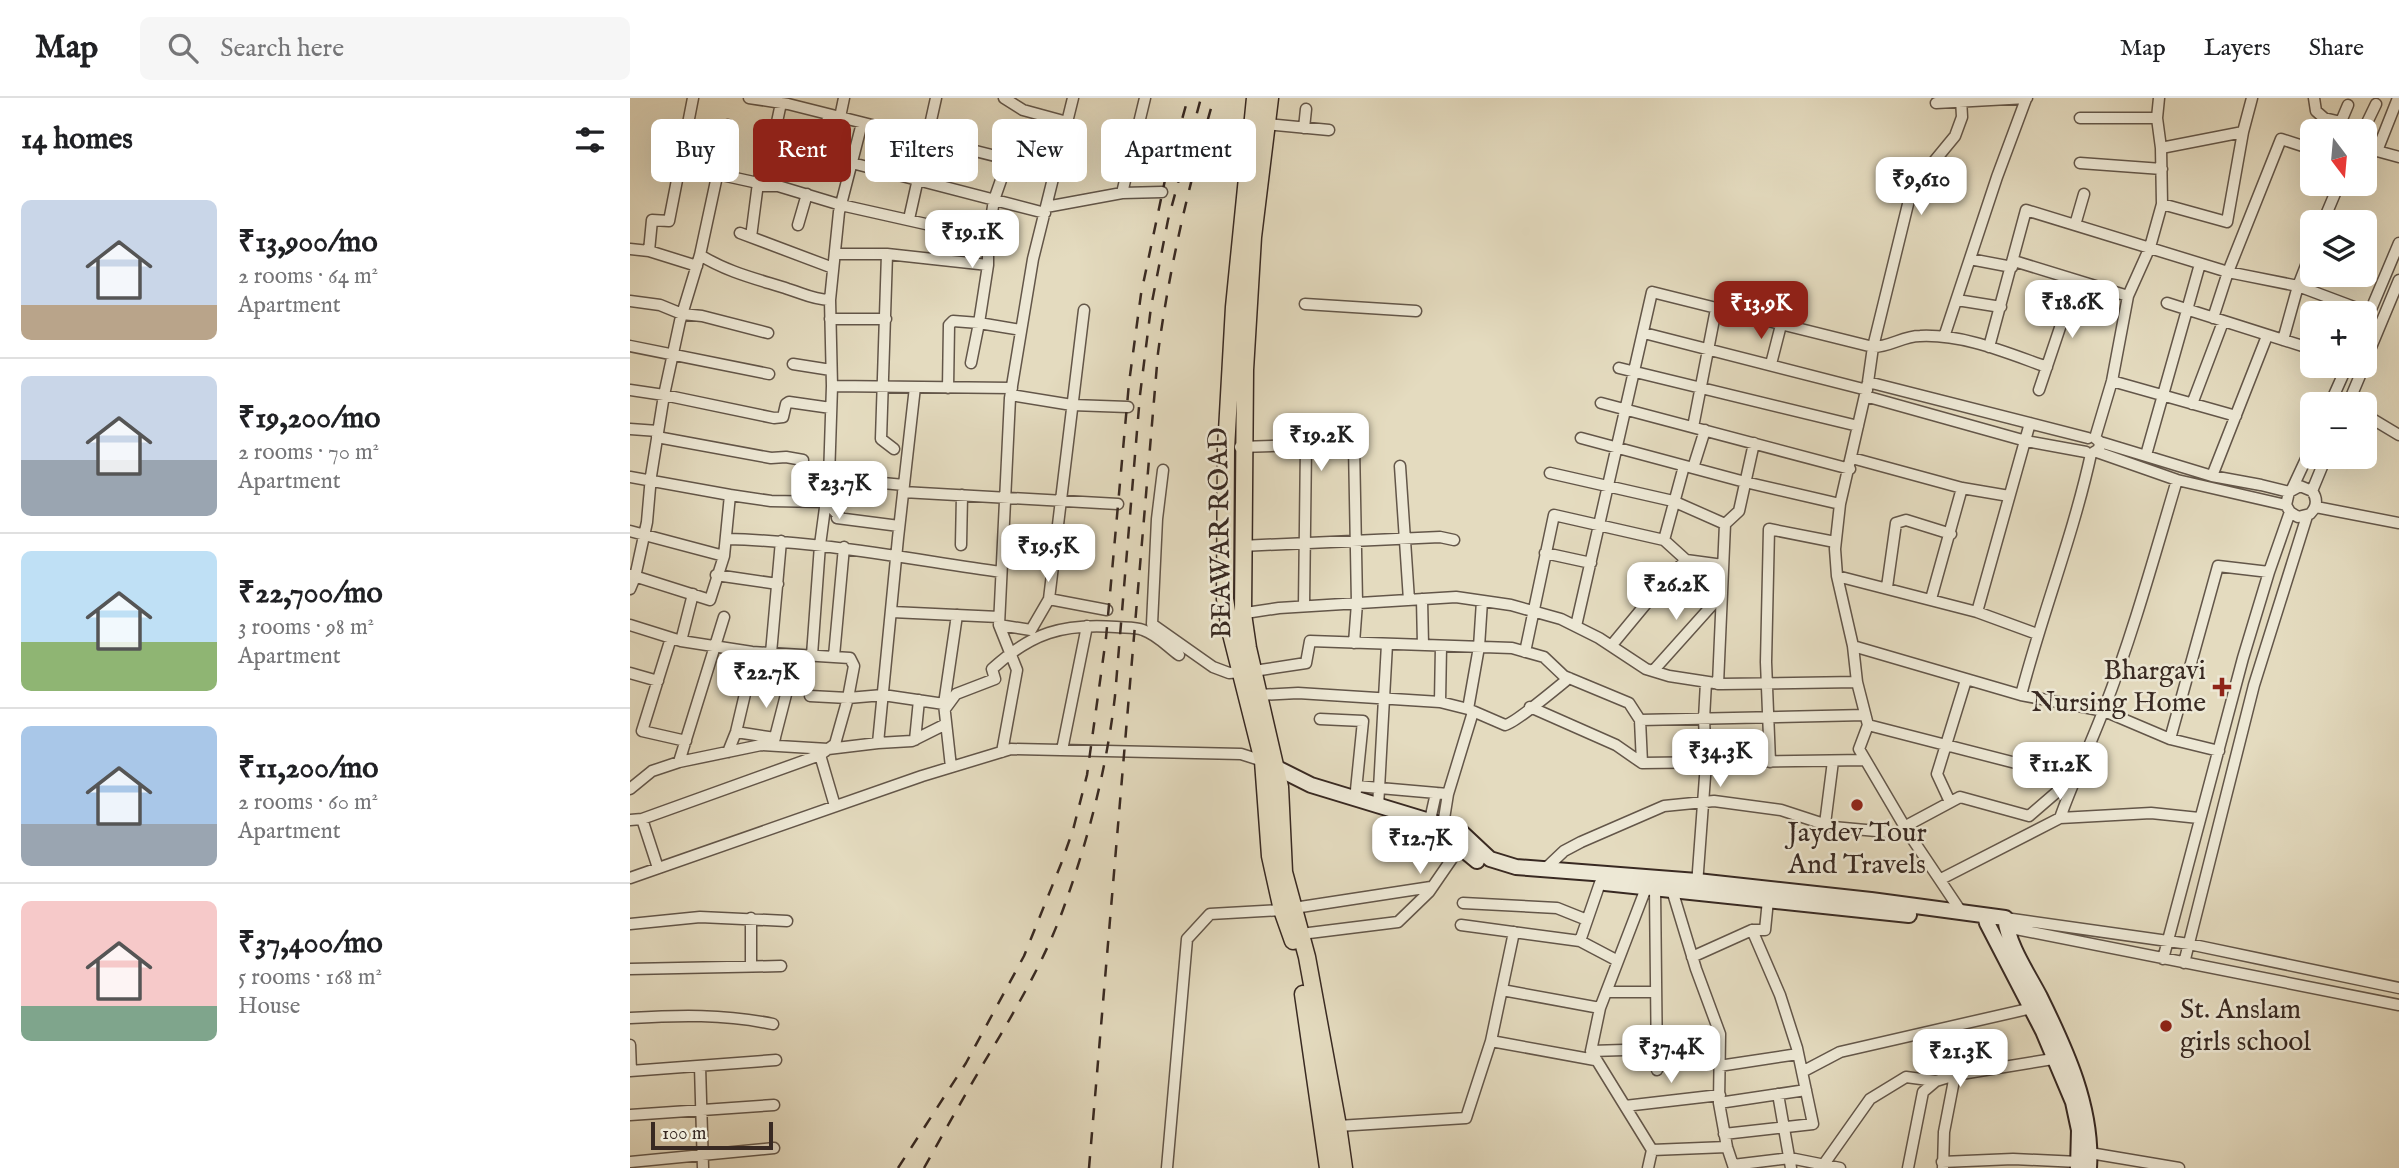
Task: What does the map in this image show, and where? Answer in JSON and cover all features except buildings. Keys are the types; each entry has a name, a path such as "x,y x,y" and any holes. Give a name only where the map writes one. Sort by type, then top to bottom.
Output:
{"main road":[{"name":"BEAWAR ROAD","path":"1255,98 1255,119"},
{"name":"BEAWAR ROAD","path":"1256,152 1266,124 1270,98"},
{"name":"BEAWAR ROAD","path":"1235,615 1225,599 1226,449 1234,307 1251,182"},
{"name":"BEAWAR ROAD","path":"1254,182 1244,446 1244,546 1235,615 1269,764 1280,787 1288,909 1328,1168"},
{"name":"BEAWAR ROAD","path":"1247,672 1259,695 1269,764"},
{"name":"BEAWAR ROAD","path":"1288,909 1301,934 1344,1168"}],"street":[{"path":"649,251 652,220 669,221 693,98"},
{"path":"752,98 865,124"},
{"path":"833,119 844,98"},
{"path":"930,119 936,98"},
{"path":"1004,98 1023,110 1056,119"},
{"path":"1068,119 1073,98"},
{"path":"1122,193 1145,98"},
{"path":"1936,103 1961,99 2026,98 1944,337"},
{"path":"2021,695 2112,381 2129,296 2150,247 2162,204 2161,148 2157,118 2159,98"},
{"path":"2162,204 2227,222 2243,132 2252,98"},
{"path":"2314,98 2316,111 2326,119"},
{"path":"2398,98 2377,150 2399,157"},
{"path":"1961,99 1962,117 1955,136 1927,170 1909,200 1873,348 1867,389 1840,505 1835,542 1837,576 1866,720 1859,749 1906,831 1962,913"},
{"path":"778,119 781,103"},
{"path":"2369,119 2376,104"},
{"path":"2342,119 2348,106"},
{"path":"1304,128 1306,109"},
{"path":"2080,118 2157,118"},
{"path":"812,655 820,545 829,478 832,386 830,300 833,268 841,205 862,123"},
{"path":"1266,124 1329,130"},
{"path":"2161,148 2243,132"},
{"path":"2192,404 2218,320 2228,272 2281,139 2300,145"},
{"path":"852,163 865,166"},
{"path":"2080,163 2162,169"},
{"path":"739,179 778,186 841,205 988,238"},
{"path":"630,589 644,534 664,395 715,182"},
{"path":"909,219 917,182"},
{"path":"925,182 1045,210 1122,193 1162,192"},
{"path":"971,363 988,265 988,238 994,200 1000,182"},
{"path":"1002,752 1017,670 999,621 1011,391 1033,259 1052,182"},
{"path":"751,237 758,184"},
{"path":"798,225 807,194"},
{"path":"2075,225 2084,194"},
{"path":"1989,347 2026,210 2228,272 2298,286 2338,301"},
{"path":"740,233 833,268"},
{"path":"2375,301 2399,243"},
{"path":"630,249 698,260 798,292 810,299 830,300"},
{"path":"835,254 887,254 988,265"},
{"path":"887,254 881,439 894,449"},
{"path":"1970,259 2013,264 2129,296"},
{"path":"2146,454 2200,264"},
{"path":"2039,390 2076,280"},
{"path":"2283,340 2300,281"},
{"path":"2377,334 2399,281"},
{"path":"1576,626 1653,292 1873,348 1911,337 1944,337 1989,347 2047,367"},
{"path":"1957,300 2001,307"},
{"path":"630,301 660,305 682,314 702,316 768,333"},
{"path":"2167,303 2300,345"},
{"path":"1305,304 1416,311"},
{"path":"1693,427 1716,309"},
{"path":"891,612 957,615 999,621 1031,630 1049,599 1084,310"},
{"path":"830,319 886,319"},
{"path":"948,388 949,326 953,321 1021,330"},
{"path":"1771,364 1781,325"},
{"path":"1644,333 1867,389 1943,418 2026,442 2093,446 2146,454 2213,476 2290,491 2300,486 2312,491 2316,498 2316,507 2306,516 2253,685 2184,963"},
{"path":"2213,476 2267,336"},
{"path":"630,346 769,374"},
{"path":"793,364 831,370"},
{"path":"1619,368 1858,426"},
{"path":"2112,381 2236,416"},
{"path":"832,386 1011,391 1072,405 1128,407"},
{"path":"878,743 915,387"},
{"path":"1867,389 1922,396 2030,423 2177,480 2288,509 2298,517 2306,516"},
{"path":"630,390 774,418 783,416 789,402 831,408"},
{"path":"1922,396 1943,418"},
{"path":"1601,403 1754,443 2009,496"},
{"path":"2377,422 2399,435"},
{"path":"1977,612 2030,423"},
{"path":"630,429 771,458 803,460"},
{"path":"1664,540 1673,501 1706,430"},
{"path":"1581,438 1840,505"},
{"path":"1717,684 1726,524 1739,512 1754,443"},
{"path":"1226,449 1306,445 1304,606"},
{"path":"1353,446 1357,603 1354,643"},
{"path":"1400,466 1409,600"},
{"path":"2163,959 2243,658 2288,509 2290,491 2301,469"},
{"path":"2312,491 2321,469"},
{"path":"1163,470 1157,519 1152,624 1213,667 1229,673 1306,663 1310,641 1512,648 1544,657 1569,678 1629,703 1640,720 1642,763"},
{"path":"1550,473 1673,501 1726,524"},
{"path":"630,477 771,501 826,502 841,518"},
{"path":"829,478 962,495 1118,504"},
{"path":"2060,818 2074,778 2104,711 2140,609 2177,480"},
{"path":"1931,599 1962,488"},
{"path":"633,576 710,600 724,556 730,495"},
{"path":"961,545 962,495"},
{"path":"2316,507 2399,523"},
{"path":"1525,652 1554,515 1664,540 1686,560 1723,565"},
{"path":"824,516 899,526"},
{"path":"1887,587 1896,523 1906,520 1951,534"},
{"path":"1770,762 1767,682 1769,529 1835,542"},
{"path":"630,531 724,556"},
{"path":"1226,547 1405,538 1440,537 1454,540"},
{"path":"726,539 844,547 1001,572"},
{"path":"771,653 781,541"},
{"path":"834,656 844,547"},
{"path":"1545,552 1591,563"},
{"path":"1611,646 1664,582 1686,560"},
{"path":"2170,739 2218,566 2269,572"},
{"path":"716,575 778,584"},
{"path":"1837,576 1977,612 2037,634"},
{"path":"1653,671 1722,593"},
{"path":"686,741 642,731 658,681 693,594"},
{"path":"1235,615 1304,606 1456,597 1511,605 1576,626 1653,671 1717,684 1857,682"},
{"path":"1049,599 1107,610"},
{"path":"1422,599 1423,645"},
{"path":"1441,824 1471,710 1482,601"},
{"path":"951,767 945,706 957,615"},
{"path":"679,762 724,617"},
{"path":"630,625 676,639 715,646 771,653 834,656 850,658 853,662 848,698 835,744 824,752 736,732"},
{"path":"945,706 956,694 995,679 992,669 1010,652 1039,635 1063,628 1087,626 1143,629 1179,655"},
{"path":"1062,750 1087,626"},
{"path":"1378,807 1387,644"},
{"path":"1440,702 1441,646"},
{"path":"1853,646 2021,695 2104,711 2170,739 2219,751"},
{"path":"630,673 658,681"},
{"path":"729,751 749,677"},
{"path":"1259,695 1298,693 1440,702 1471,710 1505,725 1515,722 1530,707 1569,678"},
{"path":"1950,802 1937,774 1966,680"},
{"path":"1696,887 1706,763 1706,682"},
{"path":"774,742 789,683"},
{"path":"810,696 848,698 883,695 945,706"},
{"path":"915,740 919,700"},
{"path":"1530,707 1616,745 1642,763 1866,760"},
{"path":"1640,720 1768,717 1866,720 1946,745 2074,778"},
{"path":"1320,719 1363,721 1356,793"},
{"path":"630,820 642,819 824,752 915,740 946,724"},
{"path":"630,789 652,771 679,762 774,742"},
{"path":"630,878 835,806 1011,749 1241,754 1269,764 1311,785 1356,793 1378,807 1441,824 1463,834 1490,859 1516,867 1962,913 1986,920 2060,1058"},
{"path":"824,752 835,806"},
{"path":"1825,824 1833,761"},
{"path":"1545,869 1562,854 1616,825 1664,806 1714,801 1781,810 1825,824 1906,831 1960,797 2029,816 2074,778"},
{"path":"1356,793 1379,786 1448,794"},
{"path":"1436,793 1441,824 1460,847 1487,868 1509,876 1672,890 1696,887 1768,900 1986,920 2168,941 2399,988"},
{"path":"1941,879 2060,818 2151,813 2199,818"},
{"path":"642,819 658,868"},
{"path":"1301,934 1398,922 1429,892 1460,847"},
{"path":"1580,941 1600,883"},
{"path":"1167,1168 1187,939 1210,914 1288,909 1432,887"},
{"path":"1648,1168 1652,1150 1593,1056 1601,1008 1650,888"},
{"path":"1650,888 1657,1070"},
{"path":"1672,890 1692,957 1720,1034 1719,1099 1724,1134 1734,1166 1791,1163 1824,1164 1840,1168"},
{"path":"1692,957 1752,930 1765,930 1768,900"},
{"path":"1463,902 1557,908 1587,920"},
{"path":"630,924 700,917 787,921"},
{"path":"751,918 751,966"},
{"path":"2005,922 2163,959 2399,1005"},
{"path":"2005,922 2008,936 2041,998 2076,1115 2084,1163"},
{"path":"1461,925 1580,941 1618,961"},
{"path":"1724,1134 1813,1124 1798,1054 1780,995 1752,930"},
{"path":"1338,1126 1466,1118 1492,1041 1514,932"},
{"path":"630,969 781,966"},
{"path":"1502,990 1601,1008"},
{"path":"1608,992 1656,992"},
{"path":"1802,1072 1840,1052 2032,1008"},
{"path":"630,1018 690,1014 737,1016 773,1024"},
{"path":"1492,1041 1593,1056 1657,1049"},
{"path":"630,1045 631,1071 776,1060"},
{"path":"1720,1066 1798,1054"},
{"path":"1908,1168 1923,1092 1936,1081 1955,1075 2060,1058"},
{"path":"700,1066 703,1168"},
{"path":"1955,1075 1944,1132 1942,1165 2084,1163 2179,1168"},
{"path":"1824,1164 1870,1099 1906,1077 1936,1081"},
{"path":"1626,1106 1806,1090"},
{"path":"1779,1094 1791,1163"},
{"path":"630,1115 774,1105"},
{"path":"1652,1150 1727,1147"},
{"path":"631,1158 703,1156 774,1149"}],"railway":[{"path":"898,1168 966,1063 1024,956 1073,830 1087,775 1106,638 1129,383 1141,294 1165,180 1188,98"},
{"path":"924,1168 1038,967 1065,904 1089,827 1102,775 1115,696 1140,395 1151,307 1168,220 1201,98"},
{"path":"1089,1168 1158,353 1181,224 1214,98"}],"place":[{"name":"Bhargavi Nursing Home","path":"2222,687"},
{"name":"Jaydev Tour And Travels","path":"1857,805"},
{"name":"St. Anslam girls school","path":"2166,1026"}]}
